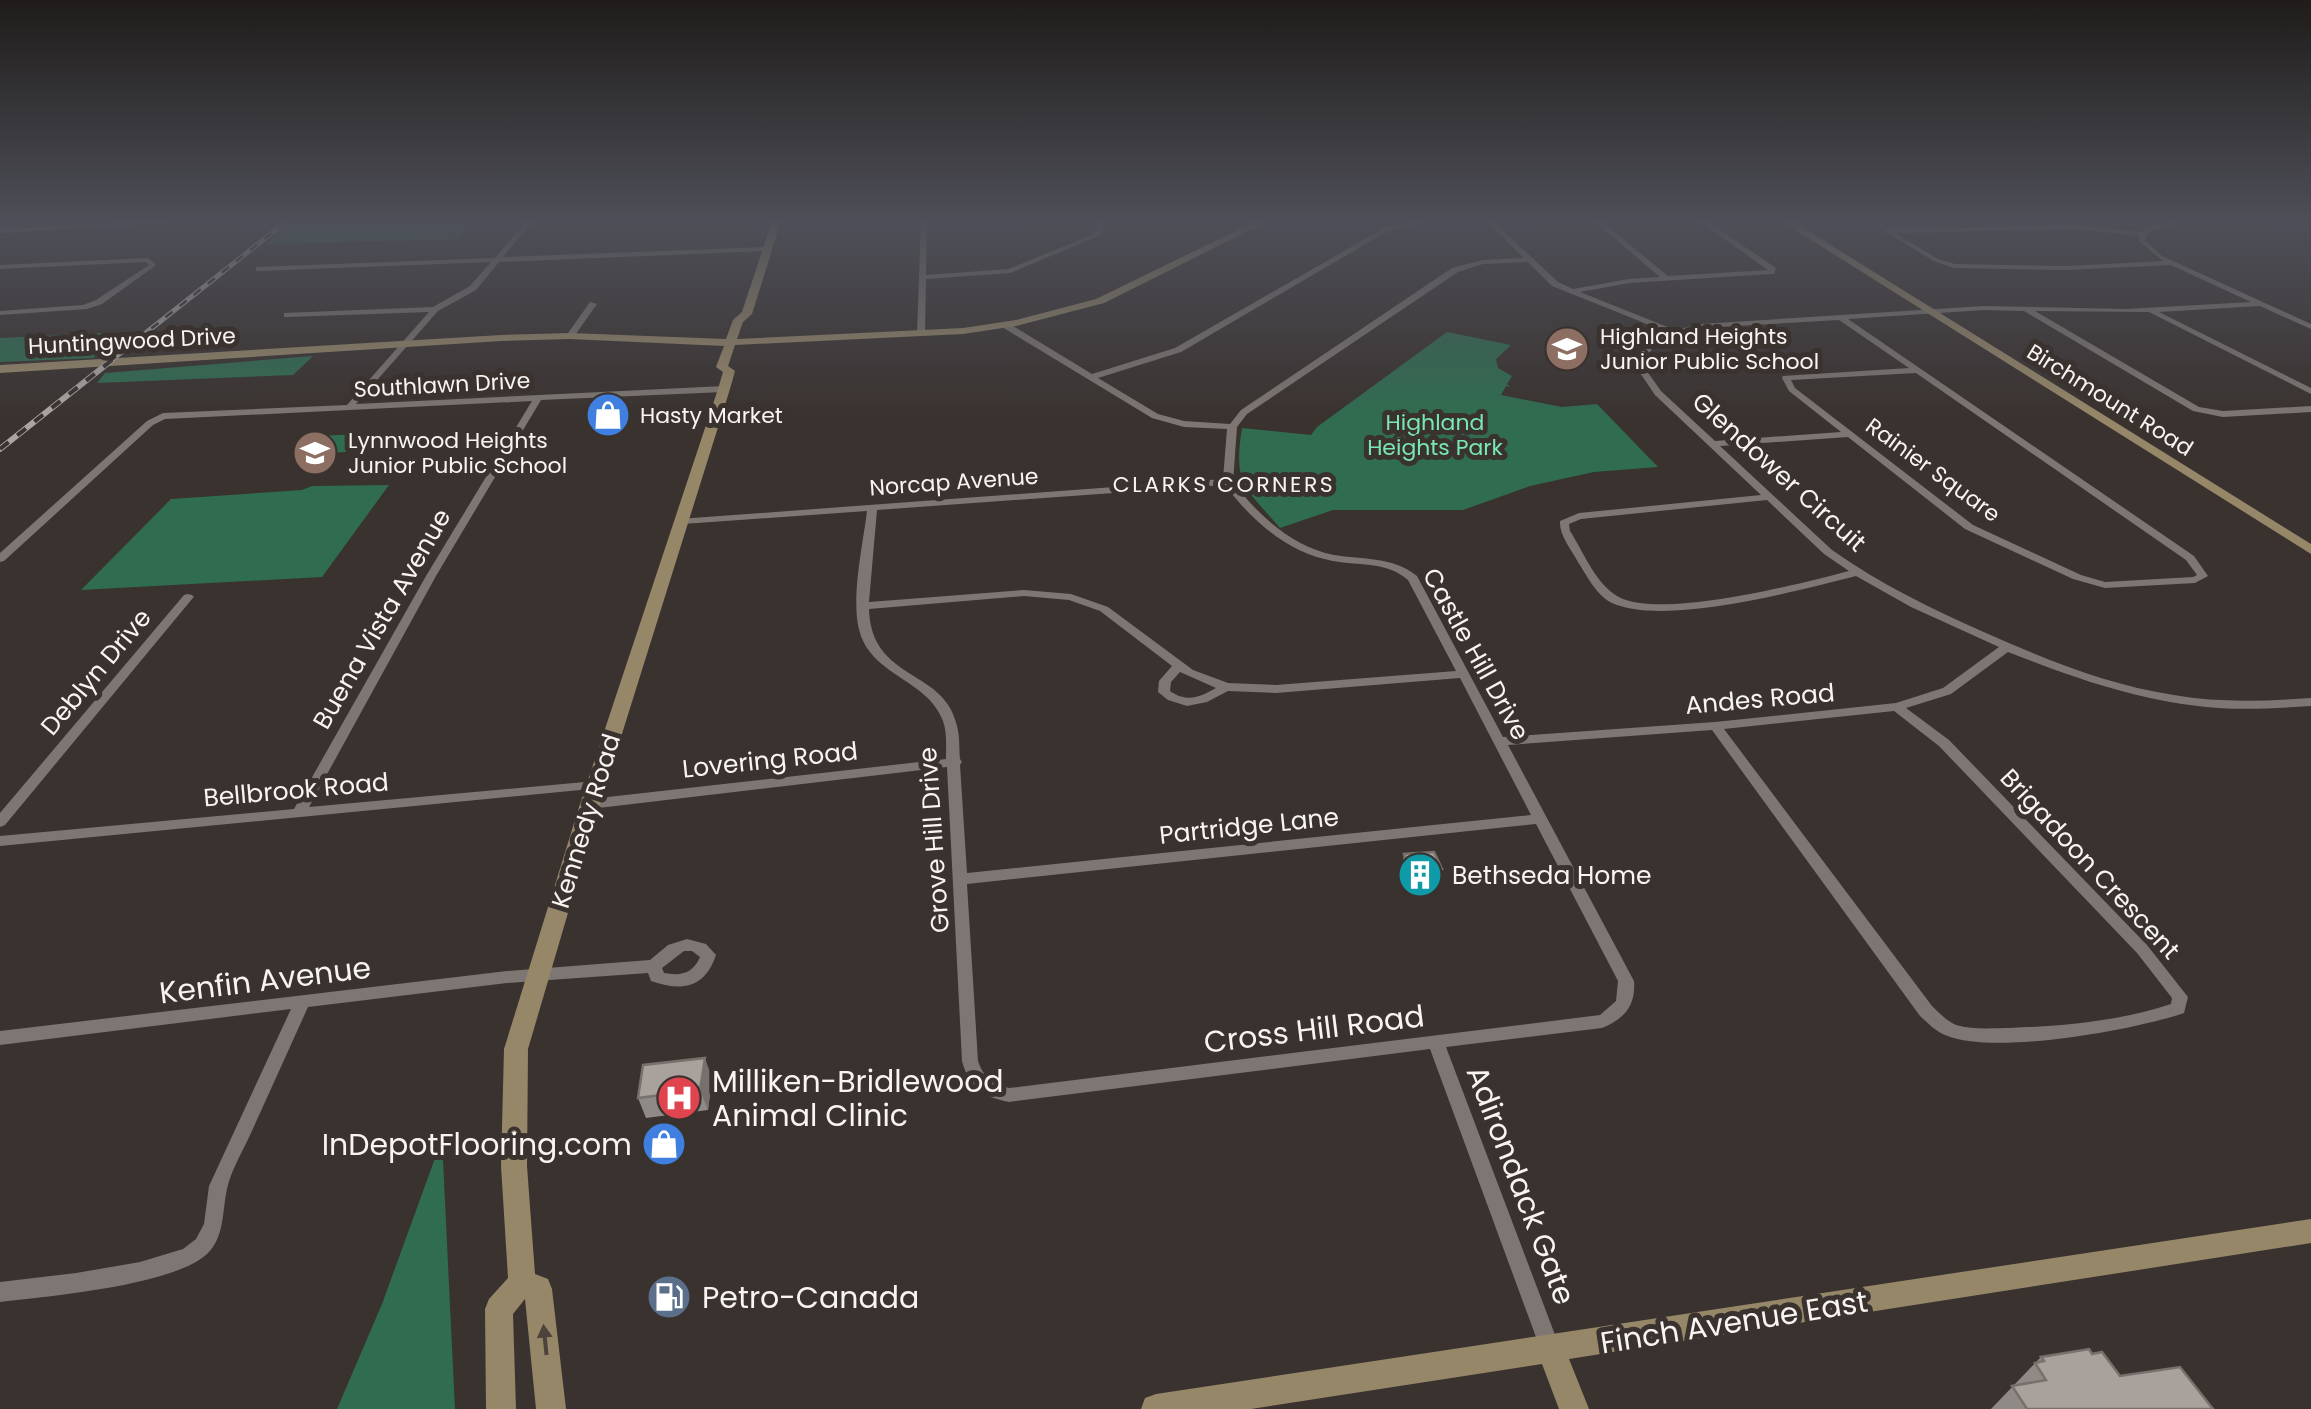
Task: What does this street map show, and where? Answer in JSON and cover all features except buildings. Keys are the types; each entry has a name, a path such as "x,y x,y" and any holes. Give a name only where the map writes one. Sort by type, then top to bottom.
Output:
{"main road":[{"name":"Kennedy Road","path":"551,1409 538,1289 522,1282 514,1166 516,1050 593,794 724,389 734,369 722,367 738,320 747,314 755,287"},
{"name":"Huntingwood Drive","path":"0,369 570,336 730,342 747,346 1005,325 1100,301 1129,287"},
{"name":"Birchmount Road","path":"1892,287 2311,550"},
{"name":"Kennedy Road","path":"747,314 754,319 747,346"},
{"name":"Finch Avenue East","path":"1156,1409 2311,1230"},
{"path":"501,1409 499,1310 522,1282"},
{"path":"1551,1350 1574,1409"}],"street":[{"path":"0,313 84,307 120,287"},
{"path":"350,406 435,309 474,287"},
{"path":"921,333 923,287"},
{"path":"1092,378 1178,350 1288,287"},
{"path":"1228,482 1232,427 1244,412 1430,287"},
{"path":"1562,287 1674,332 1729,324 1933,312 2026,308 2150,310 2261,304"},
{"path":"1571,292 1607,287"},
{"path":"2223,287 2311,328"},
{"path":"570,336 593,304"},
{"path":"2026,308 2196,409 2223,414 2311,409"},
{"path":"287,315 435,309"},
{"path":"2150,310 2311,391"},
{"name":"Rainier Square","path":"1842,318 2190,558 2203,576 2195,580 2105,585 1969,527 1787,384 1786,378 1917,370"},
{"path":"1005,325 1163,419 1232,427"},
{"name":"Glendower Circuit","path":"1674,332 1645,350 1641,370 1658,394 1856,573 2073,675 2151,696 2248,708 2311,702"},
{"name":"Southlawn Drive","path":"0,559 150,422 163,416 724,389"},
{"name":"Buena Vista Avenue","path":"299,812 431,576 538,398"},
{"path":"1714,444 1851,434"},
{"name":"Norcap Avenue","path":"682,521 1228,482"},
{"name":"Castle Hill Drive","path":"1228,482 1294,544 1328,557 1386,564 1407,572 1626,980"},
{"path":"1770,498 1579,516 1564,523 1565,532 1603,591 1628,606 1755,598 1856,573"},
{"name":"Grove Hill Drive","path":"872,508 865,631 880,658 924,684 943,703 952,725 970,1061 981,1085"},
{"path":"865,606 1024,593 1071,597 1104,609 1178,666 1226,686 1276,690 1461,674"},
{"name":"Deblyn Drive","path":"0,822 188,597"},
{"name":"Andes Road","path":"1500,742 1898,708 1947,691 2007,647"},
{"path":"1178,666 1164,682 1164,692 1173,700 1202,702 1226,686"},
{"name":"Brigadoon Crescent","path":"1715,726 1926,1011 1950,1030 1992,1038 2139,1019 2178,1008 2180,996 2142,949 1944,743 1898,708"},
{"name":"Lovering Road","path":"593,794 955,762"},
{"name":"Bellbrook Road","path":"0,841 299,812 593,794"},
{"name":"Partridge Lane","path":"963,879 1540,818"},
{"name":"Kenfin Avenue","path":"0,1038 654,966"},
{"name":"Cross Hill Road","path":"981,1085 1009,1095 1602,1021 1624,1006 1628,995 1626,980"},
{"path":"0,1292 168,1266 203,1246 218,1211 218,1186 302,1003"},
{"name":"Adirondack Gate","path":"1434,1041 1551,1350"}],"green space":[{"path":"126,332 93,358 0,362 0,338"},
{"name":"Highland Heights Park","path":"1447,332 1511,345 1496,359 1498,368 1512,376 1507,384 1510,387 1506,386 1501,395 1562,407 1597,404 1658,467 1594,472 1530,486 1463,510 1333,510 1280,528 1244,484 1239,462 1242,428 1311,435"},
{"path":"313,356 293,375 97,383 105,373"},
{"path":"404,432 390,450 302,454 318,436"},
{"path":"389,485 322,577 81,590 171,499 302,490 312,486"},
{"path":"442,1139 455,1409 337,1409 382,1304"}],"railway":[{"path":"109,362 204,287"},
{"path":"0,449 112,360"}],"place":[{"name":"Highland Heights Junior Public School","path":"1567,349"},
{"name":"Hasty Market","path":"608,415"},
{"name":"Lynnwood Heights Junior Public School","path":"315,453"},
{"name":"Bethseda Home","path":"1420,875"},
{"name":"Milliken-Bridlewood Animal Clinic","path":"679,1098"},
{"name":"InDepotFlooring.com","path":"664,1144"},
{"name":"Petro-Canada","path":"669,1297"}],"district":[{"name":"CLARKS CORNERS","path":"1224,484"}]}
